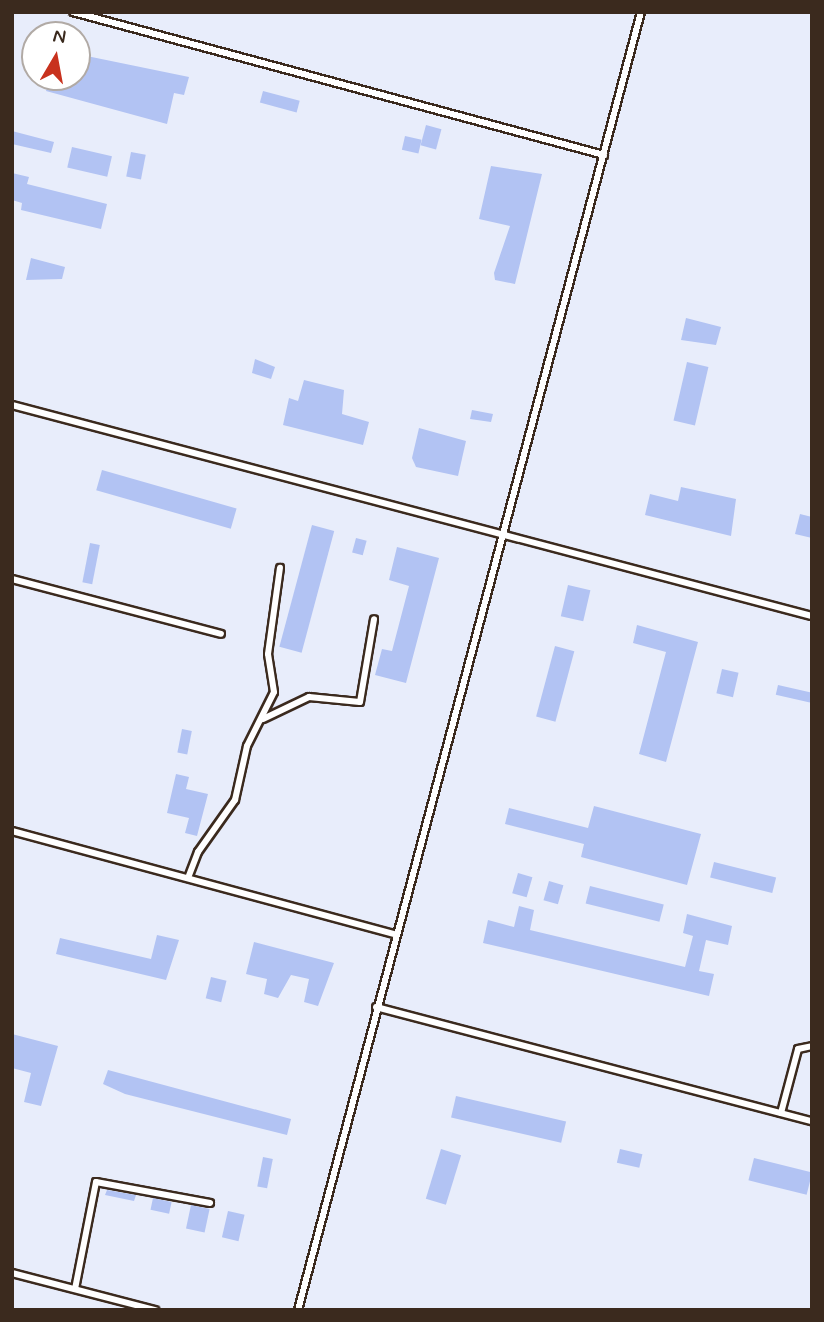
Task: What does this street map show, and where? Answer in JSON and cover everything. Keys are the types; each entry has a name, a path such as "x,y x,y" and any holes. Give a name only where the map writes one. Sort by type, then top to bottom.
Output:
{"lane":[{"path":"73,12 604,155"},
{"path":"298,1310 394,934 641,12"},
{"path":"12,405 812,616"},
{"path":"188,878 198,852 235,800 247,746 274,692 268,654 280,568"},
{"path":"12,579 220,634"},
{"path":"262,719 309,697 354,705 364,699 374,618"},
{"path":"12,831 394,934"},
{"path":"376,1007 812,1121"},
{"path":"781,1113 798,1049 812,1046"},
{"path":"75,1289 96,1182 210,1203"},
{"path":"12,1273 155,1310"}],"shaded area":[{"path":"12,12 812,12 812,1310 12,1310"}],"building":[{"path":"91,57 189,77 184,95 174,93 167,124 46,91 91,91"},
{"path":"263,91 300,101 297,112 260,103"},
{"path":"426,125 441,129 436,149 421,145"},
{"path":"12,131 54,142 51,153 12,144"},
{"path":"405,136 422,140 418,153 402,150"},
{"path":"72,147 112,156 107,177 67,167"},
{"path":"131,152 146,155 141,179 126,177"},
{"path":"491,166 542,174 515,284 495,280 494,273 510,226 479,219"},
{"path":"12,173 29,177 27,184 107,204 101,229 21,210 22,203 12,200"},
{"path":"31,258 65,267 62,279 26,280"},
{"path":"686,318 721,327 716,345 681,340"},
{"path":"255,359 275,367 271,379 252,373"},
{"path":"687,362 708,367 695,425 674,420"},
{"path":"304,380 344,390 342,414 369,422 363,445 283,425 289,398 298,401"},
{"path":"472,410 493,414 491,422 470,419"},
{"path":"419,428 466,441 458,476 416,467 412,458"},
{"path":"102,470 237,509 231,529 96,490"},
{"path":"681,487 736,499 731,536 645,515 650,494 678,501"},
{"path":"800,514 812,517 812,538 795,534"},
{"path":"312,525 334,531 302,653 279,647"},
{"path":"356,538 367,541 363,555 352,552"},
{"path":"90,543 100,545 92,584 82,582"},
{"path":"397,547 439,558 406,683 375,675 382,649 392,651 409,586 389,580"},
{"path":"568,585 590,590 583,621 561,616"},
{"path":"637,625 698,642 666,762 639,754 666,652 633,643"},
{"path":"555,646 574,651 555,722 536,717"},
{"path":"722,669 739,673 733,697 716,693"},
{"path":"778,685 812,693 810,703 776,695"},
{"path":"182,729 192,731 187,754 177,753"},
{"path":"176,774 189,777 186,789 208,794 197,836 185,833 189,818 167,813"},
{"path":"594,806 701,834 687,885 581,857 584,844 505,824 509,808 588,828"},
{"path":"714,862 776,877 772,893 710,878"},
{"path":"518,873 532,877 527,897 512,893"},
{"path":"549,881 563,885 558,904 543,900"},
{"path":"590,886 664,904 659,922 586,903"},
{"path":"519,906 534,910 530,930 685,967 693,936 683,933 687,914 732,926 728,945 706,940 699,971 714,974 709,996 483,943 488,920 514,927"},
{"path":"157,935 179,940 166,980 56,954 60,938 151,959"},
{"path":"254,942 334,963 318,1006 304,1002 309,979 291,975 278,998 264,994 267,979 246,974"},
{"path":"211,977 227,981 221,1002 206,998"},
{"path":"12,1034 58,1046 41,1106 24,1102 31,1073 12,1068"},
{"path":"108,1070 291,1119 287,1135 125,1094 103,1084"},
{"path":"456,1096 566,1121 561,1143 451,1117"},
{"path":"441,1149 461,1155 446,1205 426,1199"},
{"path":"620,1149 642,1154 639,1168 617,1163"},
{"path":"263,1157 273,1159 267,1188 257,1186"},
{"path":"754,1158 812,1172 807,1195 748,1180"},
{"path":"107,1190 136,1195 134,1201 105,1195"},
{"path":"153,1198 172,1202 169,1214 151,1210"},
{"path":"191,1205 210,1209 205,1232 186,1228"},
{"path":"228,1211 245,1215 238,1241 222,1237"}]}
